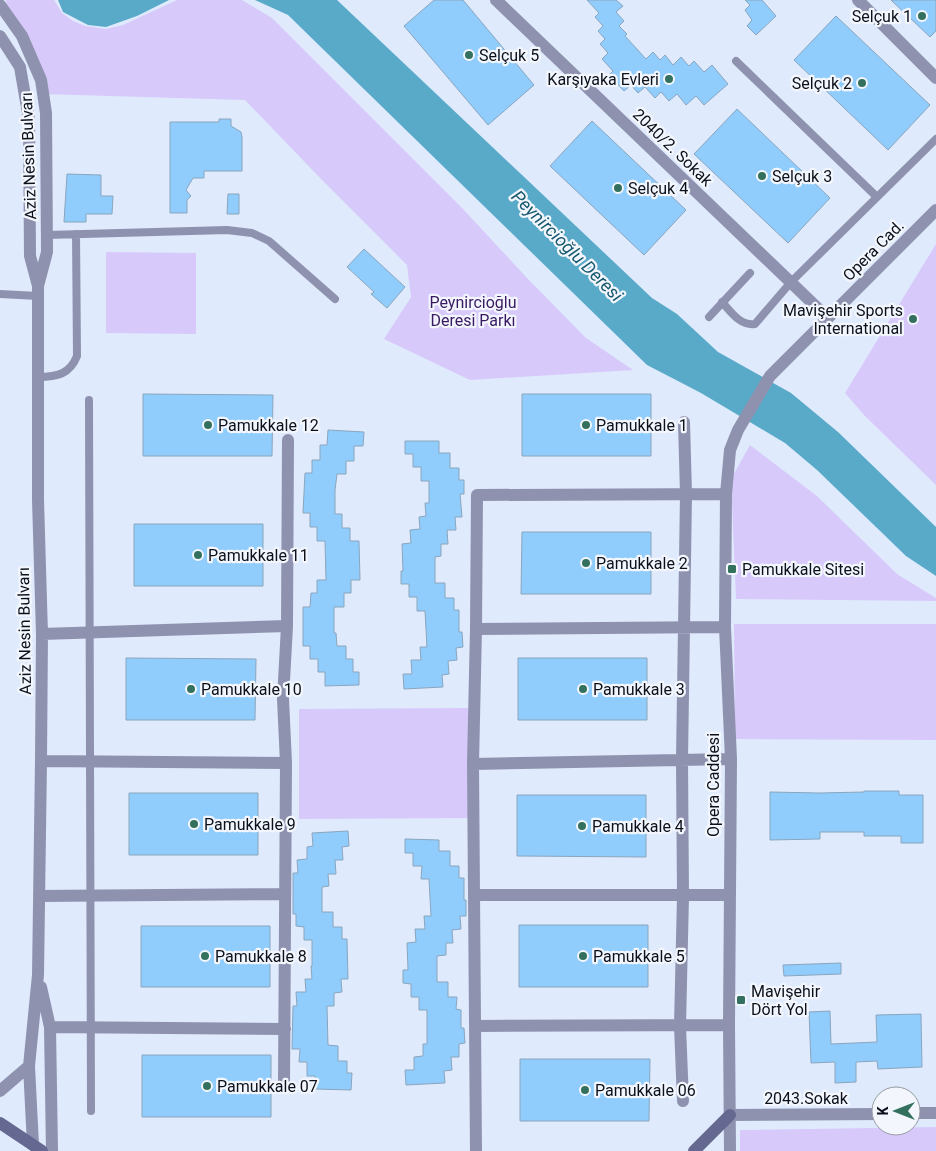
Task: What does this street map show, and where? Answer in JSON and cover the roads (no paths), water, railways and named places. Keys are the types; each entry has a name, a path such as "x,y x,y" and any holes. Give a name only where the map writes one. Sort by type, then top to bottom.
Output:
{"street":[{"name":"2040/2. Sokak","path":"496,0 828,318"},
{"path":"858,0 936,78"},
{"name":"Aziz Nesin Bulvarı","path":"0,5 22,36 41,80 46,113 48,252 38,291"},
{"name":"Aziz Nesin Bulvarı","path":"0,36 20,67 29,119 30,256 38,291 42,634 41,761 38,975 29,1066 36,1149"},
{"name":"Opera Cad.","path":"743,422 770,376 936,210"},
{"path":"683,1101 680,1026 683,896 682,760 686,494 684,422"},
{"name":"Opera Caddesi","path":"730,1151 730,760 725,627 726,494 730,450 743,422"},
{"path":"284,1084 286,763 283,699 287,626 288,440"},
{"path":"476,1151 473,764 477,495 726,494"},
{"path":"42,634 287,626"},
{"path":"476,629 725,627"},
{"path":"473,764 730,760"},
{"path":"41,761 286,763"},
{"path":"39,896 284,894"},
{"path":"475,895 729,895"},
{"name":"Aziz Nesin Bulvarı","path":"38,975 50,1027 52,1151"},
{"path":"476,1026 729,1025"},
{"path":"50,1027 285,1028"},
{"path":"0,1091 29,1066"},
{"path":"921,1113 936,1113"},
{"name":"2043.Sokak","path":"730,1115 871,1114"},
{"path":"694,1151 730,1115"},
{"path":"0,1123 36,1149"}],"lane":[{"path":"736,61 877,197"},
{"path":"722,302 741,321 755,324 791,282 936,139"},
{"path":"48,235 244,231 269,242 335,299"},
{"path":"38,377 53,377 65,373 74,363 77,356 76,234"},
{"path":"708,317 750,273"},
{"path":"0,294 38,291"},
{"path":"89,400 91,1111"}],"water":[{"path":"58,0 169,0 137,16 106,27 88,25 63,12"},
{"name":"Peynircioğlu Deresi","path":"255,0 337,0 652,298 677,314 718,352 791,393 838,432 936,527 936,576 906,556 817,470 785,443 701,393 647,365 288,15"}],"place":[{"name":"Selçuk 1","path":"922,16"},
{"name":"Selçuk 5","path":"469,55"},
{"name":"Karşıyaka Evleri","path":"669,79"},
{"name":"Selçuk 2","path":"862,83"},
{"name":"Selçuk 3","path":"762,176"},
{"name":"Selçuk 4","path":"618,188"},
{"name":"Mavişehir Sports International","path":"913,319"},
{"name":"Pamukkale 12","path":"208,425"},
{"name":"Pamukkale 1","path":"586,425"},
{"name":"Pamukkale 11","path":"198,555"},
{"name":"Pamukkale 2","path":"586,563"},
{"name":"Pamukkale Sitesi","path":"732,569"},
{"name":"Pamukkale 10","path":"191,689"},
{"name":"Pamukkale 3","path":"583,689"},
{"name":"Pamukkale 9","path":"194,824"},
{"name":"Pamukkale 4","path":"582,826"},
{"name":"Pamukkale 8","path":"205,956"},
{"name":"Pamukkale 5","path":"583,956"},
{"name":"Mavişehir Dört Yol","path":"741,1000"},
{"name":"Pamukkale 07","path":"207,1086"},
{"name":"Pamukkale 06","path":"585,1090"}],"park label":[{"name":"Peynircioğlu Deresi Parkı","path":"473,311"}]}
